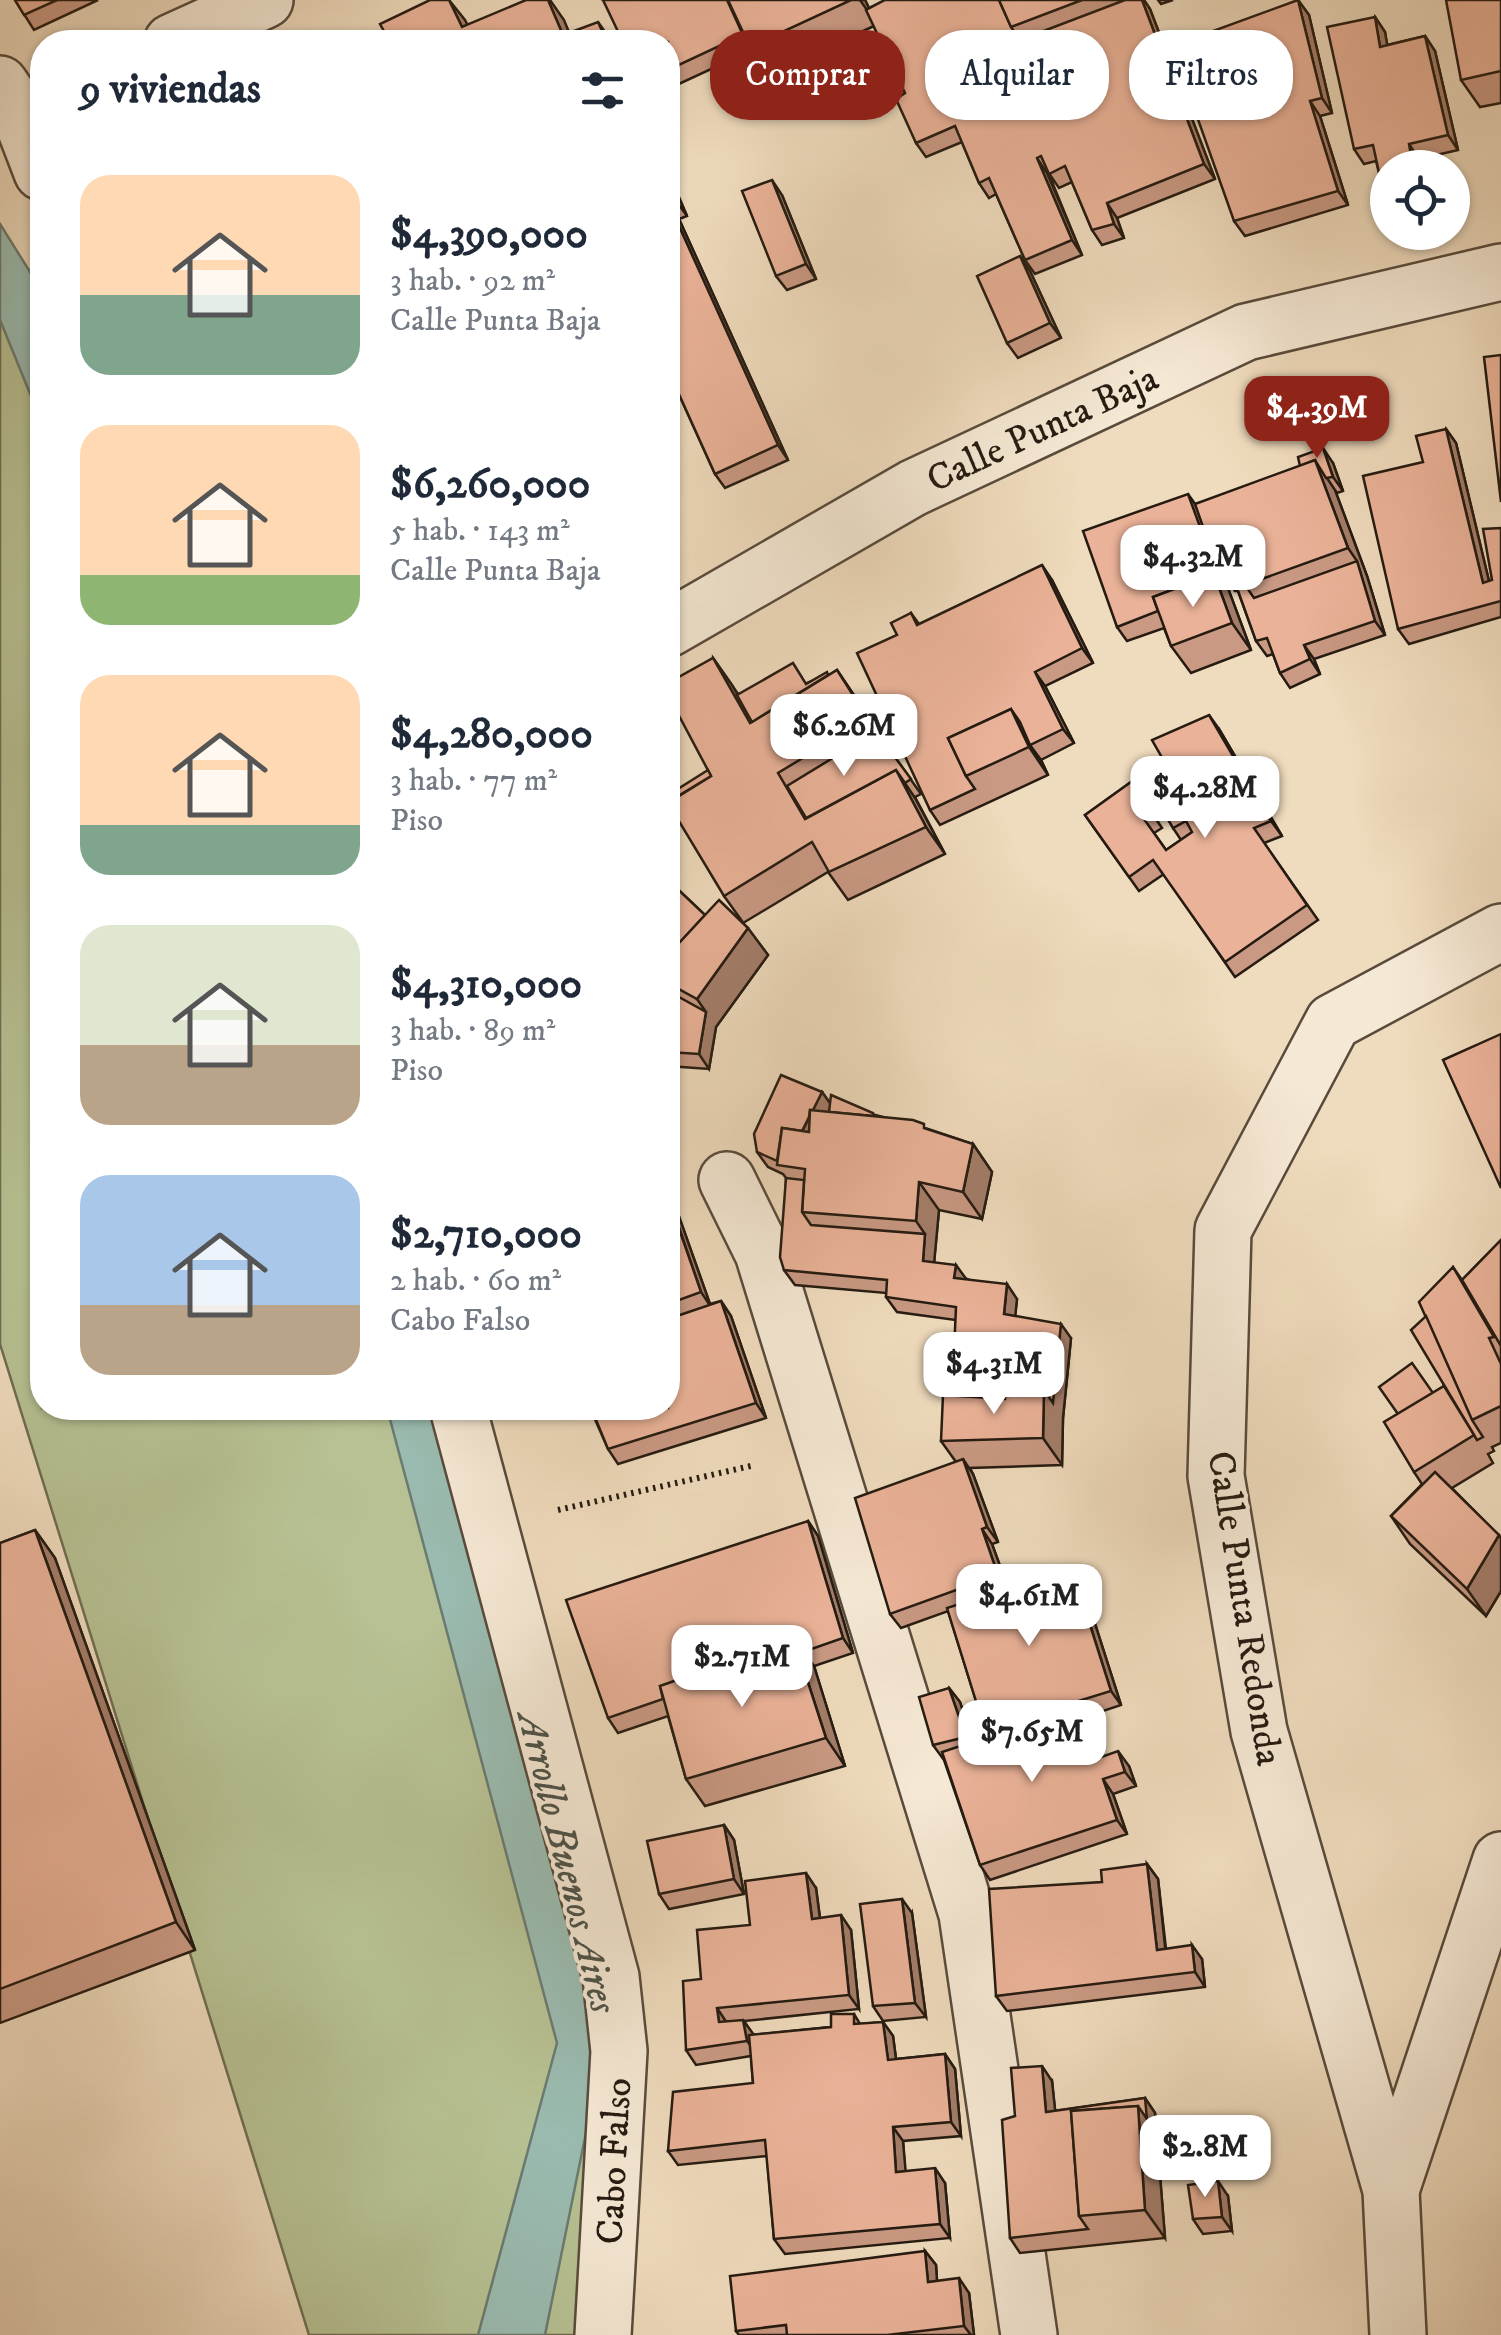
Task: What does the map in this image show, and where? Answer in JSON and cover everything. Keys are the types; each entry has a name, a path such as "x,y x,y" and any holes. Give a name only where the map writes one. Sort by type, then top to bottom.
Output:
{"street":[{"path":"199,30 265,0"},
{"path":"20,99 30,132"},
{"name":"Calle Punta Baja","path":"680,623 913,488 1246,332 1501,272"},
{"name":"Calle Punta Redonda","path":"1398,2335 1391,2190 1259,1731 1216,1476 1224,1230 1333,1022 1501,932"},
{"path":"727,1180 763,1252 967,1914 1029,2335"},
{"name":"Cabo Falso","path":"461,1420 610,1976 619,2051 602,2335"},
{"path":"1391,2190 1501,1860"}],"path":[{"path":"488,1526 825,1449"}],"green space":[{"path":"0,227 30,285 30,1420 447,1420 606,2034 581,2335 309,2335 0,1344"}],"water":[{"path":"0,224 30,272 30,394 0,320"},
{"path":"390,1420 447,1420 606,2034 545,2335 478,2335 557,2043"}],"building":[{"path":"15,0 57,0 24,15"},
{"path":"430,0 449,0 462,27 526,0 548,0 561,30 383,30 380,24"},
{"path":"603,0 727,0 741,30 710,30 710,50 680,64 680,30 617,30"},
{"path":"728,0 851,0 787,30 742,30"},
{"path":"885,0 999,0 1013,30 925,30 925,120 1109,120 1109,30 1046,30 1125,0 1142,0 1153,30 1129,30 1129,120 1187,120 1204,164 1107,203 1114,224 1092,230 1065,166 1049,174 1041,156 1037,158 1072,240 1025,260 989,178 979,183 955,126 916,143 905,119 905,30 875,30 866,10"},
{"path":"999,0 1082,0 1011,27"},
{"path":"1298,0 1322,98 1310,101 1338,191 1234,221 1198,120 1293,120 1293,30 1216,30"},
{"path":"1446,0 1501,0 1501,71 1461,80"},
{"path":"1375,17 1380,47 1425,36 1448,135 1409,144 1410,150 1374,150 1373,145 1354,149 1327,27"},
{"path":"598,22 602,30 577,30"},
{"path":"772,180 806,264 776,276 742,191"},
{"path":"680,228 778,445 715,474 680,397"},
{"path":"1020,256 1050,323 1007,343 977,276"},
{"path":"1501,355 1501,502 1484,357"},
{"path":"1446,429 1483,583 1492,580 1483,529 1501,528 1501,601 1398,629 1363,476 1423,462 1416,436"},
{"path":"1323,448 1333,477 1326,478 1315,460 1300,466 1298,457"},
{"path":"1315,460 1348,548 1245,585 1235,557 1216,564 1195,504"},
{"path":"1188,494 1222,587 1214,574 1153,597 1158,611 1117,627 1083,531"},
{"path":"1357,561 1375,621 1304,645 1310,659 1280,673 1267,638 1256,641 1232,574 1240,572 1254,598"},
{"path":"1042,565 1082,648 1035,672 1063,729 1030,745 1011,709 948,738 975,789 930,810 857,653 897,635 891,623 911,613 917,625"},
{"path":"1214,574 1232,623 1171,646 1153,597"},
{"path":"713,658 750,723 837,670 874,728 833,752 829,742 778,773 805,819 896,770 926,827 829,872 812,842 724,896 680,823 680,795 711,776 680,718 680,676"},
{"path":"793,663 806,684 827,672 828,675 752,722 737,695"},
{"path":"1011,709 1029,747 966,776 948,738"},
{"path":"1209,715 1271,821 1254,828 1307,905 1225,962 1153,860 1129,877 1085,815 1131,782 1152,813 1144,819 1166,850 1192,832 1186,821 1173,828 1154,796 1177,784 1152,740"},
{"path":"883,741 911,779 905,783 896,770 806,818 787,786 836,756 842,765"},
{"path":"708,770 711,776 680,795 680,788"},
{"path":"680,891 705,915 680,942"},
{"path":"719,900 748,928 697,999 680,990 680,942"},
{"path":"680,998 706,1012 699,1054 680,1053"},
{"path":"1501,1034 1501,1188 1443,1060"},
{"path":"781,1075 822,1092 802,1131 782,1128 777,1161 757,1152 754,1134"},
{"path":"831,1095 873,1113 873,1116 829,1112"},
{"path":"810,1110 913,1120 924,1124 924,1128 973,1144 963,1192 919,1182 916,1221 802,1212 805,1169 777,1165 782,1128 809,1132"},
{"path":"786,1178 804,1180 802,1212 811,1225 925,1234 923,1261 956,1265 954,1278 1007,1284 1004,1314 1061,1324 1053,1403 1044,1390 1006,1388 1005,1399 952,1396 956,1307 886,1297 887,1280 784,1270 780,1257"},
{"path":"680,1232 701,1292 680,1300"},
{"path":"1501,1240 1501,1346 1462,1280"},
{"path":"1453,1267 1494,1337 1489,1338 1501,1364 1501,1406 1472,1420 1419,1302"},
{"path":"721,1301 756,1403 608,1449 596,1420 680,1420 680,1315"},
{"path":"1426,1316 1483,1437 1477,1440 1411,1330"},
{"path":"1412,1363 1433,1393 1398,1414 1379,1387"},
{"path":"1444,1386 1474,1435 1414,1472 1384,1422"},
{"path":"1006,1388 1044,1390 1043,1438 941,1441 943,1395 1005,1399"},
{"path":"963,1459 987,1527 982,1529 998,1575 890,1614 855,1498"},
{"path":"1435,1472 1499,1535 1467,1589 1391,1516"},
{"path":"808,1521 843,1638 803,1652 794,1639 660,1686 663,1699 608,1718 566,1600"},
{"path":"35,1530 176,1922 0,1989 0,1543"},
{"path":"1072,1568 1111,1691 985,1730 947,1608"},
{"path":"794,1639 826,1738 686,1779 660,1686"},
{"path":"949,1688 966,1737 933,1745 919,1697"},
{"path":"1079,1707 1096,1759 1118,1751 1125,1772 1103,1779 1117,1820 980,1865 942,1752"},
{"path":"724,1825 734,1879 659,1894 647,1841"},
{"path":"1147,1864 1157,1950 1192,1945 1195,1972 996,1996 989,1889 1102,1882 1101,1870"},
{"path":"806,1873 812,1919 841,1915 849,1995 717,2008 719,2022 743,2020 747,2041 686,2050 683,1981 701,1979 697,1930 750,1925 745,1881"},
{"path":"902,1899 915,2003 873,2006 860,1904"},
{"path":"831,2014 854,2014 854,2024 883,2022 888,2060 945,2054 951,2122 893,2127 896,2172 935,2168 940,2224 774,2239 765,2140 668,2151 673,2092 753,2083 749,2035 831,2027"},
{"path":"1042,2066 1046,2112 1145,2098 1147,2119 1138,2106 1071,2111 1079,2216 1088,2229 1010,2238 1002,2120 1015,2116 1011,2068"},
{"path":"1138,2106 1145,2210 1079,2216 1071,2111"},
{"path":"1218,2181 1222,2217 1193,2219 1188,2185"},
{"path":"925,2251 928,2282 959,2278 964,2326 887,2335 787,2335 786,2325 736,2331 730,2276"}],"water label":[{"name":"Arrollo Buenos Aires","path":"569,1862"}]}
